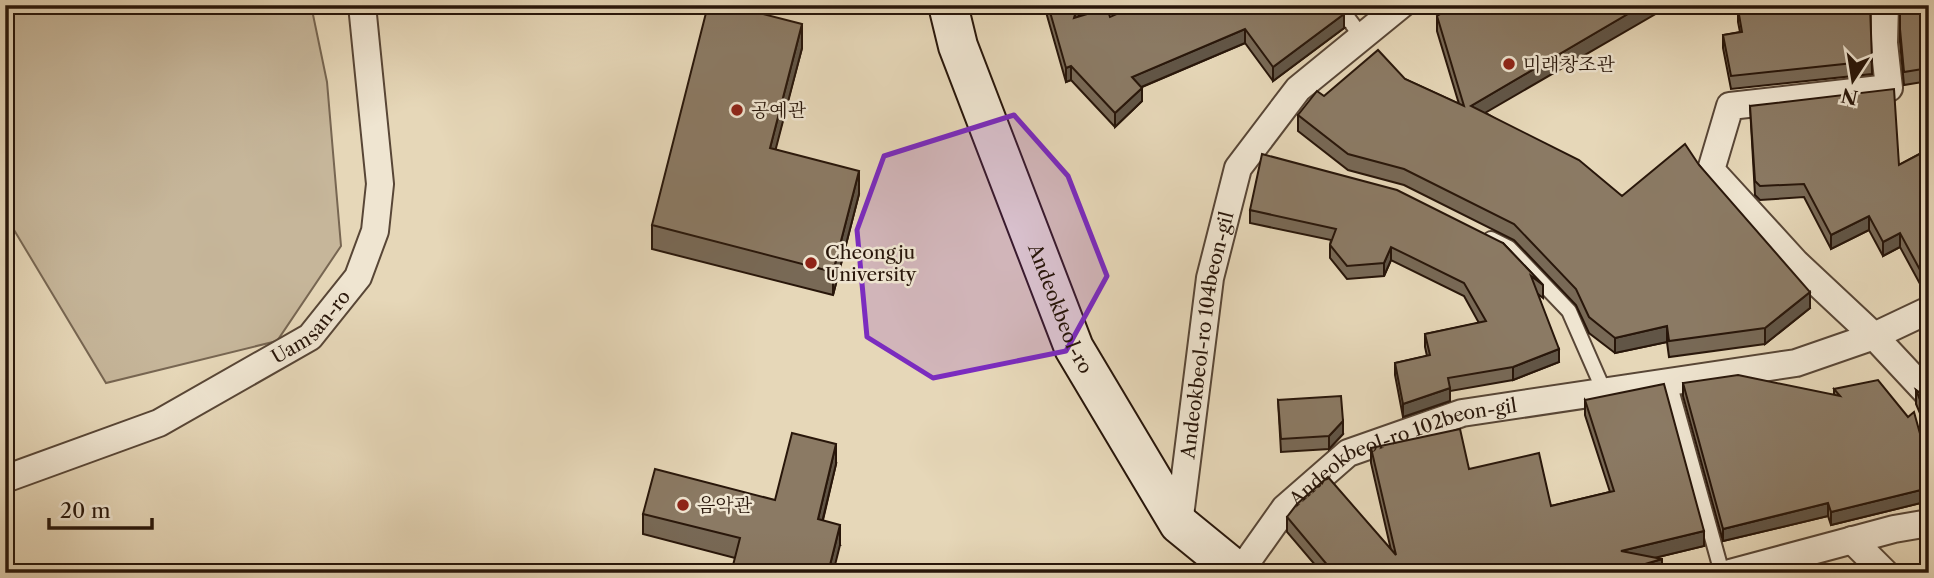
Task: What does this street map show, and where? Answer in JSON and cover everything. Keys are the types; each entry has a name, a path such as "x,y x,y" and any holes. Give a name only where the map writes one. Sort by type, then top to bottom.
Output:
{"street":[{"name":"Uamsan-ro","path":"5,479 159,423 310,337 358,277 375,231 380,184 362,5"},
{"name":"Andeokbeol-ro","path":"948,5 958,46 1074,348 1179,524 1239,573"},
{"name":"Andeokbeol-ro 104beon-gil","path":"1179,524 1210,278 1238,168 1259,155 1298,89 1401,5"},
{"path":"1885,5 1884,43 1889,88 1730,106 1711,170 1796,263 1874,336 1929,395"},
{"name":"Andeokbeol-ro 102beon-gil","path":"1239,573 1285,508 1348,453 1462,413 1796,363 1874,336 1929,310"},
{"path":"1730,573 1804,563 1852,540 1929,523"},
{"path":"1852,540 1885,573"}],"lane":[{"path":"1338,5 1363,37"},
{"path":"1473,231 1509,248 1569,311 1604,391"},
{"path":"1669,382 1722,573"}],"highlighted area":[{"path":"1014,115 1068,176 1107,276 1066,351 933,378 867,337 857,230 884,156"}],"shaded area":[{"path":"5,5 311,5 327,82 341,246 277,341 106,383 5,215"}],"building":[{"name":"공예관","path":"708,5 728,5 802,24 770,148 859,171 833,272 652,225"},
{"path":"1048,5 1078,5 1074,18 1107,8 1110,17 1137,5 1337,5 1344,14 1273,67 1245,29 1132,77 1142,88 1115,113 1071,66 1066,68"},
{"path":"1455,5 1643,5 1471,106 1579,160 1622,196 1685,144 1699,165 1810,292 1765,328 1669,341 1667,326 1615,338 1589,317 1576,289 1514,224 1404,169 1348,154 1298,115 1317,91 1324,96 1378,50 1405,79 1464,106 1437,16"},
{"path":"1760,5 1870,5 1872,61 1731,76 1723,35 1742,32 1738,9"},
{"path":"1900,5 1929,5 1929,68 1904,72"},
{"path":"1894,89 1899,165 1929,149 1929,282 1900,233 1883,242 1869,216 1831,235 1804,184 1760,186 1755,181 1750,106"},
{"path":"1262,154 1397,190 1503,243 1543,285 1531,276 1559,349 1513,367 1448,378 1450,388 1403,404 1395,363 1430,355 1425,334 1486,321 1464,283 1391,247 1384,263 1347,266 1330,245 1336,229 1250,210"},
{"path":"1929,313 1929,359 1921,350 1926,315"},
{"path":"1738,375 1840,396 1834,389 1878,380 1908,417 1914,412 1929,466 1929,488 1831,512 1828,503 1723,529 1683,383"},
{"path":"1664,384 1704,531 1621,551 1662,559 1615,573 1334,573 1287,517 1297,504 1328,477 1396,555 1371,448 1460,429 1469,469 1539,453 1551,506 1614,491 1585,400"},
{"path":"1916,390 1929,396 1929,412 1925,412"},
{"path":"1341,396 1343,421 1329,436 1281,439 1278,400"},
{"name":"음악관","path":"792,433 836,444 818,519 840,525 828,573 731,573 740,538 643,514 655,469 775,500"},
{"path":"1827,566 1854,573 1825,573"}],"place":[{"name":"미래창조관","path":"1509,64"},
{"name":"공예관","path":"737,110"},
{"name":"Cheongju University","path":"811,263"},
{"name":"음악관","path":"683,505"}]}
